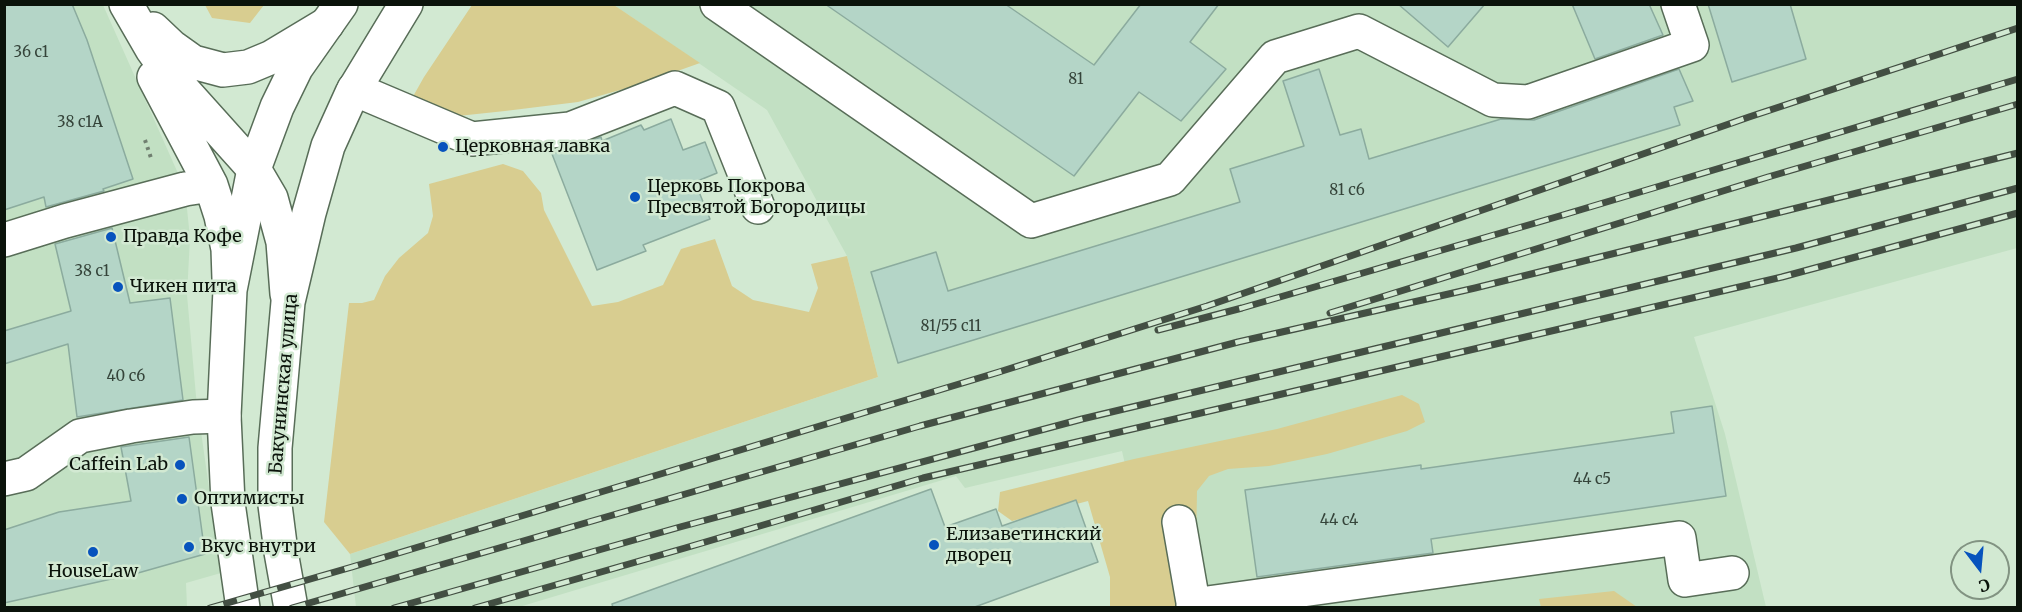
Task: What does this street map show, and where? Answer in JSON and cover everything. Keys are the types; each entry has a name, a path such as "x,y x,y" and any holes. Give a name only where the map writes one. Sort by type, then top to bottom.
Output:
{"main road":[{"path":"127,4 172,47 193,62 223,70 248,67 272,57 334,14"},
{"path":"127,4 152,49 175,81 254,170 271,198 283,242 288,302"},
{"path":"127,4 142,55 211,184 228,249 230,290 224,416 228,503 243,608"},
{"name":"Бакунинская улица","path":"291,608 275,505 275,448 288,302 328,146 354,89 406,4"},
{"path":"717,4 1031,222 1170,179 1275,57 1359,31 1493,100 1528,102 1692,45 1678,4"},
{"path":"230,290 254,170 277,107 296,68 334,14"},
{"path":"354,89 472,139 570,129 675,88 718,107 758,207"},
{"path":"4,240 65,221 211,184"},
{"path":"4,479 26,474 80,436 193,417 224,416"},
{"path":"1179,522 1194,606 1679,538 1685,580 1732,573"}],"shaded area":[{"path":"4,5 103,5 185,189 190,238 187,295 196,396 221,573 186,583 187,607 5,607"},
{"path":"205,5 264,5 250,23 212,18"},
{"path":"472,5 614,5 700,63 641,84 578,102 458,116 411,100"},
{"path":"614,5 2017,5 2017,248 1694,337 1725,434 1766,607 1157,607 1122,451 965,488 956,476 519,607 356,607 350,554 878,377 847,256 767,110"},
{"path":"503,164 523,171 541,193 544,210 592,306 618,302 663,285 681,249 715,239 732,286 753,300 809,312 818,288 811,264 847,256 878,377 350,554 324,522 349,303 374,300 385,276 399,258 428,233 433,216 429,184"},
{"path":"1402,395 1419,404 1425,422 1407,431 1327,454 1269,466 1228,469 1209,476 1197,491 1196,549 1175,607 1110,607 1110,577 1088,501 1012,521 998,511 1000,492 1134,459 1277,429"},
{"path":"1614,591 1637,607 1541,607 1539,599"}],"building":[{"path":"4,4 72,4 87,40 133,179 103,189 104,191 46,207 44,197 4,210"},
{"path":"825,4 1005,4 1094,65 1141,4 1219,4 1190,42 1226,69 1181,121 1139,92 1074,176"},
{"path":"1398,4 1485,4 1448,47"},
{"path":"1572,4 1649,4 1663,35 1595,59"},
{"path":"1708,4 1790,4 1806,59 1732,82"},
{"path":"1319,69 1340,135 1361,129 1369,159 1501,119 1534,120 1679,69 1693,101 1674,107 1680,125 898,363 871,272 936,252 948,291 1240,202 1230,169 1304,146 1283,81"},
{"name":"Церковь Покрова Пресвятой Богородицы","path":"671,119 683,150 705,142 717,173 695,182 710,219 643,245 646,251 597,270 552,154 601,137 602,141 641,125 644,130"},
{"path":"112,228 130,303 170,298 183,400 77,417 68,344 4,364 4,331 71,311 55,244"},
{"path":"1712,406 1726,496 1431,539 1433,553 1257,577 1245,490 1421,465 1421,469 1674,433 1671,412"},
{"path":"189,437 205,554 138,573 4,603 4,530 59,512 131,501 121,447"},
{"name":"Елизаветинский дворец","path":"931,489 945,527 996,509 1002,526 1076,500 1098,562 972,608 613,608 612,604"}],"railway":[{"path":"210,608 999,372 1207,306 1749,117 2018,28"},
{"path":"1158,330 1563,215 2018,79"},
{"path":"1330,313 1768,177 2018,104"},
{"path":"292,608 920,426 1238,342 1475,288 2018,153"},
{"path":"394,608 680,527 1082,419 1796,248 2018,188"},
{"path":"475,608 923,478 1782,277 2018,213"}],"place":[{"name":"Церковная лавка","path":"443,147"},
{"name":"Церковь Покрова Пресвятой Богородицы","path":"635,197"},
{"name":"Правда Кофе","path":"111,237"},
{"name":"Чикен пита","path":"118,287"},
{"name":"Caffein Lab","path":"180,465"},
{"name":"Оптимисты","path":"182,499"},
{"name":"Елизаветинский дворец","path":"934,545"},
{"name":"Вкус внутри","path":"189,547"},
{"name":"HouseLaw","path":"93,552"}]}
